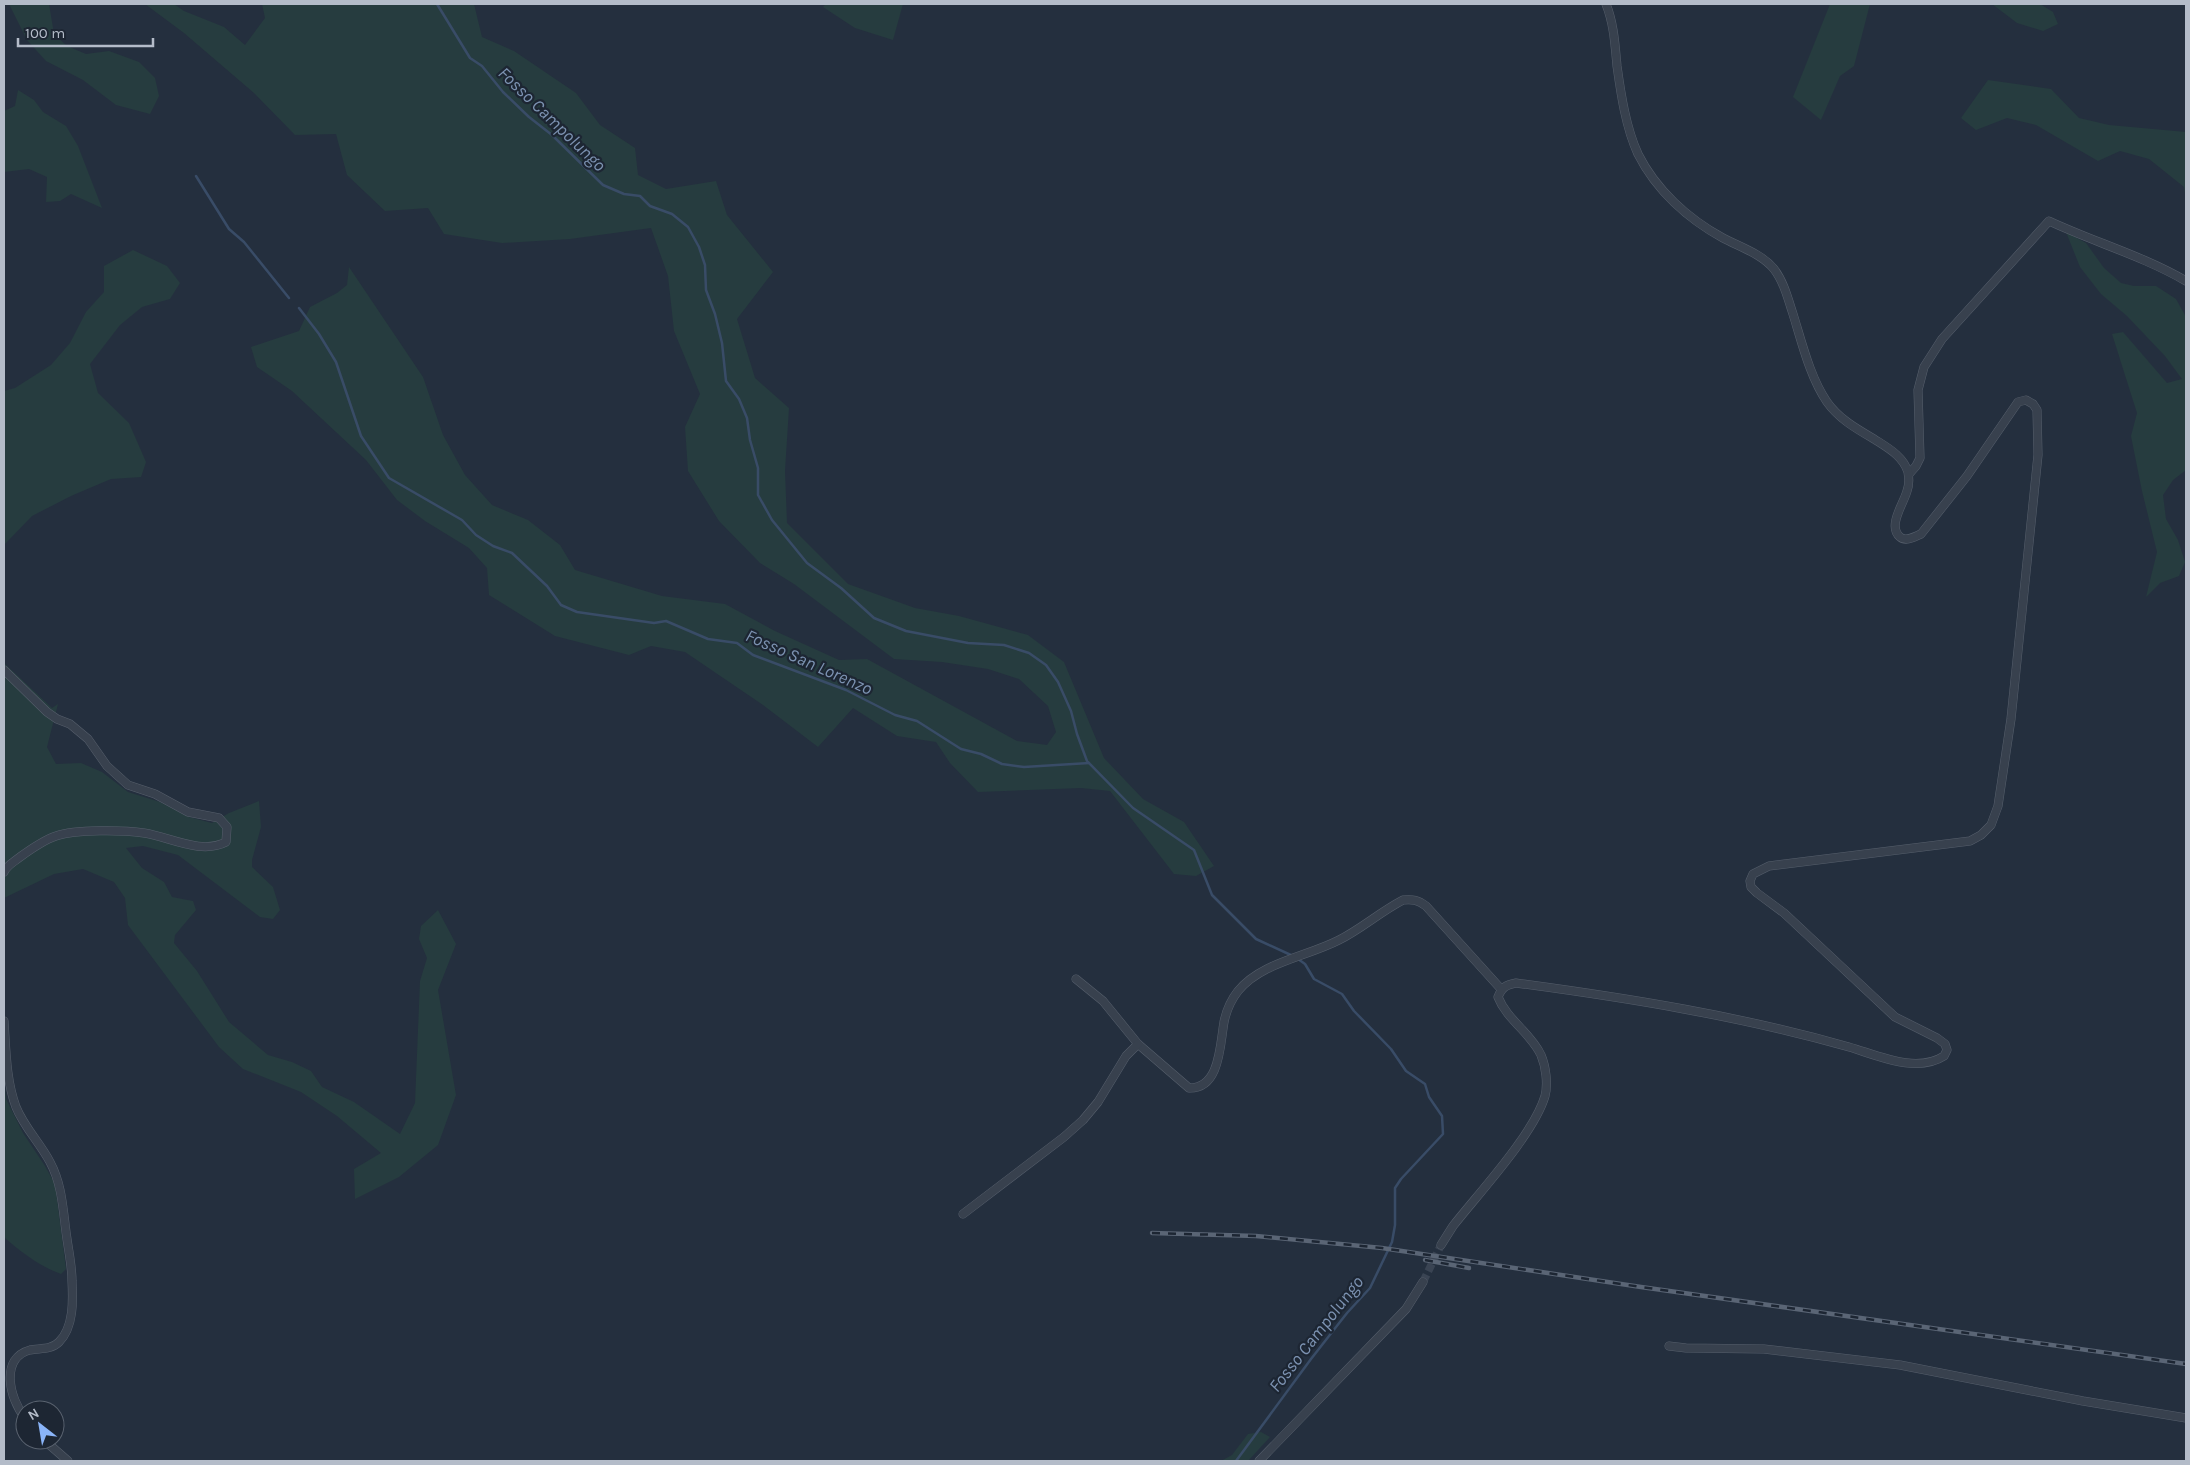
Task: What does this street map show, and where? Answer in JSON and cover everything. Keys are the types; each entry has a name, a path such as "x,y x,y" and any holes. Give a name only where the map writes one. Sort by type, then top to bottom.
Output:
{"street":[{"path":"1441,1245 1453,1226 1536,1118 1545,1095 1546,1075 1541,1055 1530,1038 1502,1006 1498,997 1501,989 1507,984 1516,983 1695,1010 1846,1046 1895,1060 1927,1064 1944,1056 1947,1050 1945,1044 1895,1017 1784,913 1756,893 1750,881 1753,874 1769,866 1970,841 1981,835 1990,825 1998,806 2010,719 2038,455 2037,410 2033,404 2026,400 2018,402 1967,476 1921,534 1912,539 1905,539 1896,531 1896,522 1908,490 1908,474 1903,460 1890,449 1856,429 1827,402 1806,356 1784,285 1774,269 1762,258 1720,236 1694,219 1669,197 1651,177 1638,153 1628,126 1617,68 1614,32 1606,4"},
{"path":"1908,474 1916,466 1920,458 1918,390 1924,367 1942,339 2049,221 2086,239 2170,272 2186,281"},
{"path":"4,670 47,712 70,724 88,739 107,766 128,785 155,794 188,812 219,818 227,827 226,842 217,847 178,843 144,833 85,831 56,836 32,849 6,867 4,872"},
{"path":"1076,979 1103,1001 1138,1044 1180,1083 1189,1088 1198,1088 1206,1082 1215,1069 1222,1050 1228,1009 1237,992 1250,979 1268,969 1318,951 1340,940 1403,900 1412,899 1420,901 1426,906 1501,989"},
{"path":"4,1021 9,1086 17,1109 49,1161 59,1182 72,1279 71,1315 66,1332 58,1343 50,1348 30,1350 20,1354 12,1363 8,1372 8,1384 15,1401"},
{"path":"963,1214 1064,1137 1083,1120 1098,1102 1126,1056 1138,1044"},
{"path":"1260,1461 1302,1415 1406,1309 1423,1282"},
{"path":"1669,1346 1764,1349 1900,1365 2083,1401 2186,1418"},
{"path":"55,1450 68,1461"}],"green space":[{"path":"9,4 49,4 54,34 67,46 86,54 109,51 139,62 155,78 159,96 150,114 116,105 83,80 46,61 27,40"},
{"path":"145,4 174,4 184,11 224,27 245,45 265,18 262,4 474,4 482,37 514,51 576,93 600,125 635,148 638,175 666,189 716,181 727,215 773,272 737,319 755,378 789,408 785,471 787,523 848,584 915,608 959,616 1028,635 1064,662 1104,758 1143,799 1184,822 1214,866 1196,876 1174,874 1110,791 1081,788 978,792 950,763 936,742 897,736 853,708 818,747 763,705 685,652 651,646 629,655 555,636 489,595 487,568 469,548 425,521 397,500 366,460 292,391 257,367 251,347 299,331 310,307 337,293 347,285 349,267 423,377 443,435 465,475 492,505 528,520 560,545 575,570 662,596 725,604 775,631 839,660 867,659 1017,741 1047,745 1056,732 1048,706 1019,679 988,669 942,662 894,659 794,584 760,563 719,521 688,471 685,427 700,394 674,331 668,276 651,228 570,239 502,243 444,234 428,208 385,211 347,175 336,134 295,135 254,93 184,33"},
{"path":"826,4 903,4 893,40 855,28 823,7"},
{"path":"1830,4 1870,4 1854,66 1840,76 1821,120 1793,97"},
{"path":"1992,4 2040,4 2053,12 2058,24 2043,31 2017,23"},
{"path":"1988,80 2051,89 2079,118 2109,125 2186,132 2186,199 2184,187 2149,159 2120,151 2098,161 2036,125 2007,118 1976,130 1961,118"},
{"path":"18,90 34,100 43,112 66,126 78,146 102,208 71,194 60,201 46,202 47,177 29,169 4,172 4,111 15,106"},
{"path":"2066,232 2086,243 2104,268 2121,283 2134,286 2156,286 2176,299 2186,317 2186,470 2173,480 2163,495 2166,519 2178,540 2185,562 2179,576 2160,583 2146,597 2157,552 2131,436 2137,413 2112,334 2123,332 2167,383 2182,379 2165,356 2127,316 2101,294 2080,267"},
{"path":"133,250 167,266 180,283 170,299 142,307 120,325 90,364 98,393 129,423 146,462 141,477 111,479 71,496 32,516 4,545 4,391 15,388 51,365 70,343 86,312 104,292 104,266"},
{"path":"4,663 52,708 58,704 47,747 56,764 81,763 102,772 128,792 160,802 189,817 212,823 229,813 259,801 261,827 252,860 252,867 273,887 280,910 273,919 260,917 178,855 143,846 126,848 142,868 164,882 172,897 193,901 196,910 175,935 174,943 197,971 229,1022 268,1055 292,1062 311,1071 322,1087 354,1102 400,1134 415,1103 420,981 427,958 419,939 421,926 438,910 456,944 438,990 456,1095 438,1145 399,1177 355,1199 354,1169 381,1153 337,1116 301,1092 243,1069 219,1047 128,925 125,898 114,882 83,869 54,874 4,898"},
{"path":"4,1078 6,1099 23,1133 55,1184 66,1269 61,1274 31,1258 4,1237"},
{"path":"1261,1432 1270,1437 1248,1461 1221,1461 1232,1455 1248,1434"}],"waterway":[{"name":"Fosso Campolungo","path":"437,4 470,58 482,66 503,92 529,117 552,135 603,185 624,194 640,196 650,206 672,214 688,227 699,247 705,265 706,290 715,314 722,343 726,381 739,399 747,418 750,440 758,468 758,495 772,520 807,563 841,588 874,618 906,631 968,643 1004,645 1029,653 1046,665 1058,682 1071,711 1087,761 1133,808 1194,850 1212,895 1256,939 1293,956"},
{"name":"Fosso San Lorenzo","path":"196,176 229,229 244,242 289,298"},
{"name":"Fosso San Lorenzo","path":"299,308 319,334 336,362 361,436 389,478 462,520 476,535 493,546 512,553 547,586 561,605 577,612 654,623 666,621 708,639 737,643 753,655 846,690 895,715 917,721 961,749 981,754 1002,764 1024,767 1089,763"},
{"name":"Fosso Campolungo","path":"1236,1461 1311,1359 1347,1313 1370,1288 1392,1242 1395,1225 1395,1188 1443,1134 1442,1116 1429,1097 1425,1084 1406,1071 1391,1049 1354,1011 1342,994 1314,979 1305,964 1298,959"}],"tunnel":[{"path":"1423,1282 1441,1245"}],"railway":[{"path":"1152,1233 1256,1236 1382,1248 1641,1287 2186,1364"},
{"path":"1425,1260 1469,1268"}]}
